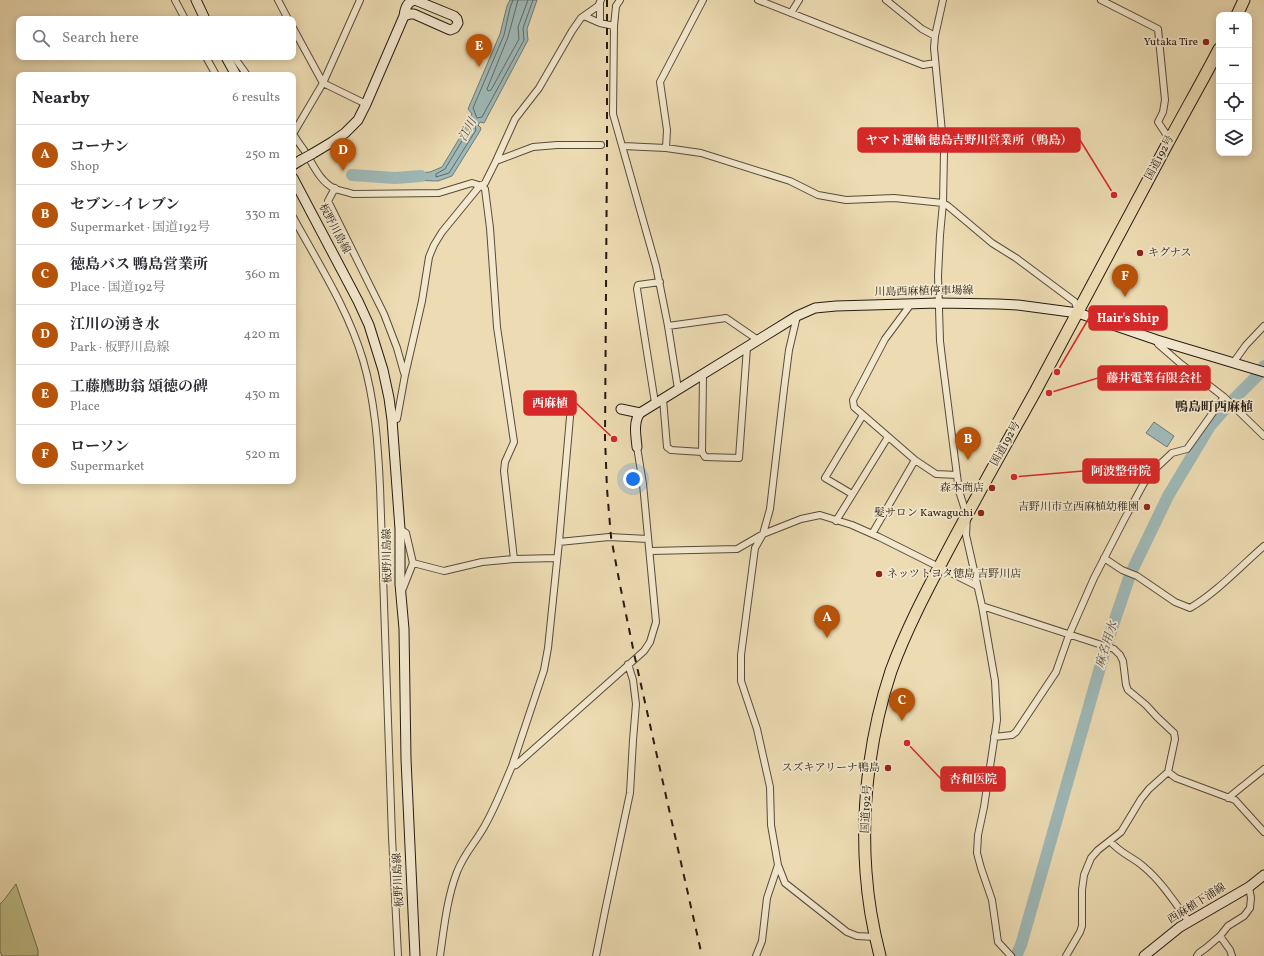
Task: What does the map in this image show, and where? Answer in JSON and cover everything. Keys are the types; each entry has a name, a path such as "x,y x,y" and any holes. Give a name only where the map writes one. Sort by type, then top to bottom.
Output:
{"highway":[{"path":"1238,12 1244,0"},
{"name":"国道192号","path":"880,956 875,937 870,905 866,872 865,833 870,766 875,732 885,692 902,643 916,612 966,516 1078,313 1216,56"}],"main road":[{"path":"196,0 204,16"},
{"path":"297,163 332,142 358,120 404,16 408,3 415,0 454,16 457,18 458,23 455,28 450,30 414,14 404,16"},
{"path":"228,60 234,72"},
{"name":"板野川島線","path":"296,184 358,301 369,325 390,398 400,529 401,593 404,629 406,775 416,956"},
{"name":"川島西麻植停車場線","path":"640,413 797,316 815,308 836,306 939,303 998,304 1078,313 1157,340 1264,372"},
{"path":"621,410 640,413 637,417 635,433 637,447"},
{"name":"西麻植下浦線","path":"1144,956 1180,927 1249,887 1264,875"}],"street":[{"path":"175,0 183,16"},
{"path":"278,0 286,16"},
{"path":"296,129 323,83 360,0"},
{"path":"620,0 616,6 614,26 613,114 651,243 660,282 678,389"},
{"path":"666,148 667,130 660,82 703,0"},
{"path":"758,0 923,65 935,63"},
{"path":"792,13 799,0"},
{"path":"886,0 922,30 935,36"},
{"path":"944,0 935,36 934,48 944,153 943,203 938,276 942,366 959,491 966,516 966,535 982,606 994,681 997,720 984,807 978,835 977,853 992,900 998,942 1011,956"},
{"path":"1101,0 1158,29 1166,100 1164,112 1158,122 1170,140"},
{"path":"600,2 600,23"},
{"path":"392,420 397,419 404,375 422,301 429,257 434,245 442,232 478,188 485,183 515,118 539,88 572,31 584,16 598,6 600,2"},
{"path":"584,16 600,23 614,26"},
{"path":"296,34 323,83 366,104"},
{"path":"208,60 214,72"},
{"path":"236,60 245,72"},
{"path":"296,138 323,180 335,188 354,194 433,194 472,183 482,186 485,189 490,228 497,327 514,442 505,462 504,471 514,559"},
{"path":"496,161 533,147 557,145 601,145"},
{"path":"623,146 666,148 701,153 790,182 818,195 846,200 894,198 943,203 992,243 1016,258 1075,302 1078,313"},
{"path":"335,188 328,201 329,205 384,314 397,348 404,375"},
{"path":"296,222 340,303 352,329 363,359 375,416 378,441 380,486 392,838 398,956"},
{"path":"660,282 638,285 636,289 667,447 671,450 702,452"},
{"path":"911,304 885,339 853,400 854,407 915,460 936,474 957,475"},
{"path":"797,316 789,350 770,509 763,534 755,548 741,655 740,681 757,729 770,787 771,825 778,865 785,883 846,932 858,936 875,937"},
{"path":"668,326 726,318 758,340"},
{"path":"1233,363 1246,345 1264,326"},
{"path":"1157,340 1158,344 1224,398 1264,436"},
{"path":"703,374 702,452 705,457 739,458 747,347"},
{"path":"994,737 1012,735 1016,732 1056,672 1069,634 1104,558 1144,483 1155,469 1172,453 1187,449 1224,398"},
{"path":"852,494 825,478 863,415"},
{"path":"440,956 445,917 457,873 464,855 483,828 493,810 512,766 544,670 548,648 559,542 570,417"},
{"path":"836,521 888,436"},
{"path":"512,766 516,765 647,647 653,635 656,622 650,551 643,484 637,447"},
{"path":"872,534 915,460"},
{"path":"650,551 737,549 763,534 801,519 820,515 852,525 872,534 977,586"},
{"path":"400,529 406,533 413,563 401,593"},
{"path":"559,542 609,537 648,539"},
{"path":"1104,558 1122,570 1137,576 1175,602 1190,608 1210,594 1264,546"},
{"path":"413,563 444,571 482,562 514,559 557,558"},
{"path":"982,606 1114,649 1123,661 1128,690 1146,705 1156,717 1174,733 1175,739 1168,772 1149,789 1124,827 1091,858 1084,875 1082,890 1082,926 1066,956"},
{"path":"596,956 630,793 636,704 633,680 628,664"},
{"path":"1228,798 1264,768"},
{"path":"1168,772 1176,778 1235,800 1264,832"},
{"path":"1110,841 1117,849 1143,866 1157,880 1188,922"},
{"path":"756,956 762,941 767,898 778,865"},
{"path":"1197,956 1220,936 1228,926 1244,916 1250,908 1251,898 1249,887"},
{"path":"1220,936 1230,950 1232,956"}],"green space":[{"path":"16,884 38,950 38,956 2,956 0,951 0,904"}],"water":[{"path":"510,0 537,0 527,29 528,40 484,123 480,122 478,125 481,128 480,131 452,176 438,181 405,180 405,174 430,172 442,167 462,134 472,114 468,109 500,34"},
{"path":"1154,422 1174,436 1167,447 1146,433"}],"waterway":[{"name":"江川","path":"352,175 395,178 421,176"},
{"name":"麻名用水","path":"1016,956 1021,945 1107,643 1130,575 1168,496 1210,426 1230,403 1259,374 1264,366"}],"railway":[{"path":"607,0 605,438 611,537 635,658 702,956"}],"place":[{"name":"Yutaka Tire","path":"1206,42"},
{"name":"工藤鷹助翁 頌徳の碑","path":"479,67"},
{"name":"江川の湧き水","path":"343,171"},
{"name":"ヤマト運輸 徳島吉野川営業所（鴨島）","path":"1114,195"},
{"name":"キグナス","path":"1140,253"},
{"name":"ローソン","path":"1125,297"},
{"name":"Hair's Ship","path":"1057,372"},
{"name":"藤井電業有限会社","path":"1049,393"},
{"name":"西麻植","path":"614,439"},
{"name":"セブン-イレブン","path":"968,460"},
{"name":"阿波整骨院","path":"1014,477"},
{"name":"森本商店","path":"992,488"},
{"name":"吉野川市立西麻植幼稚園","path":"1147,507"},
{"name":"髪サロン Kawaguchi","path":"981,513"},
{"name":"ネッツトヨタ徳島 吉野川店","path":"879,574"},
{"name":"コーナン","path":"827,638"},
{"name":"徳島バス 鴨島営業所","path":"902,721"},
{"name":"杏和医院","path":"907,743"},
{"name":"スズキアリーナ鴨島","path":"888,768"}],"district":[{"name":"鴨島町西麻植","path":"1214,408"}]}
